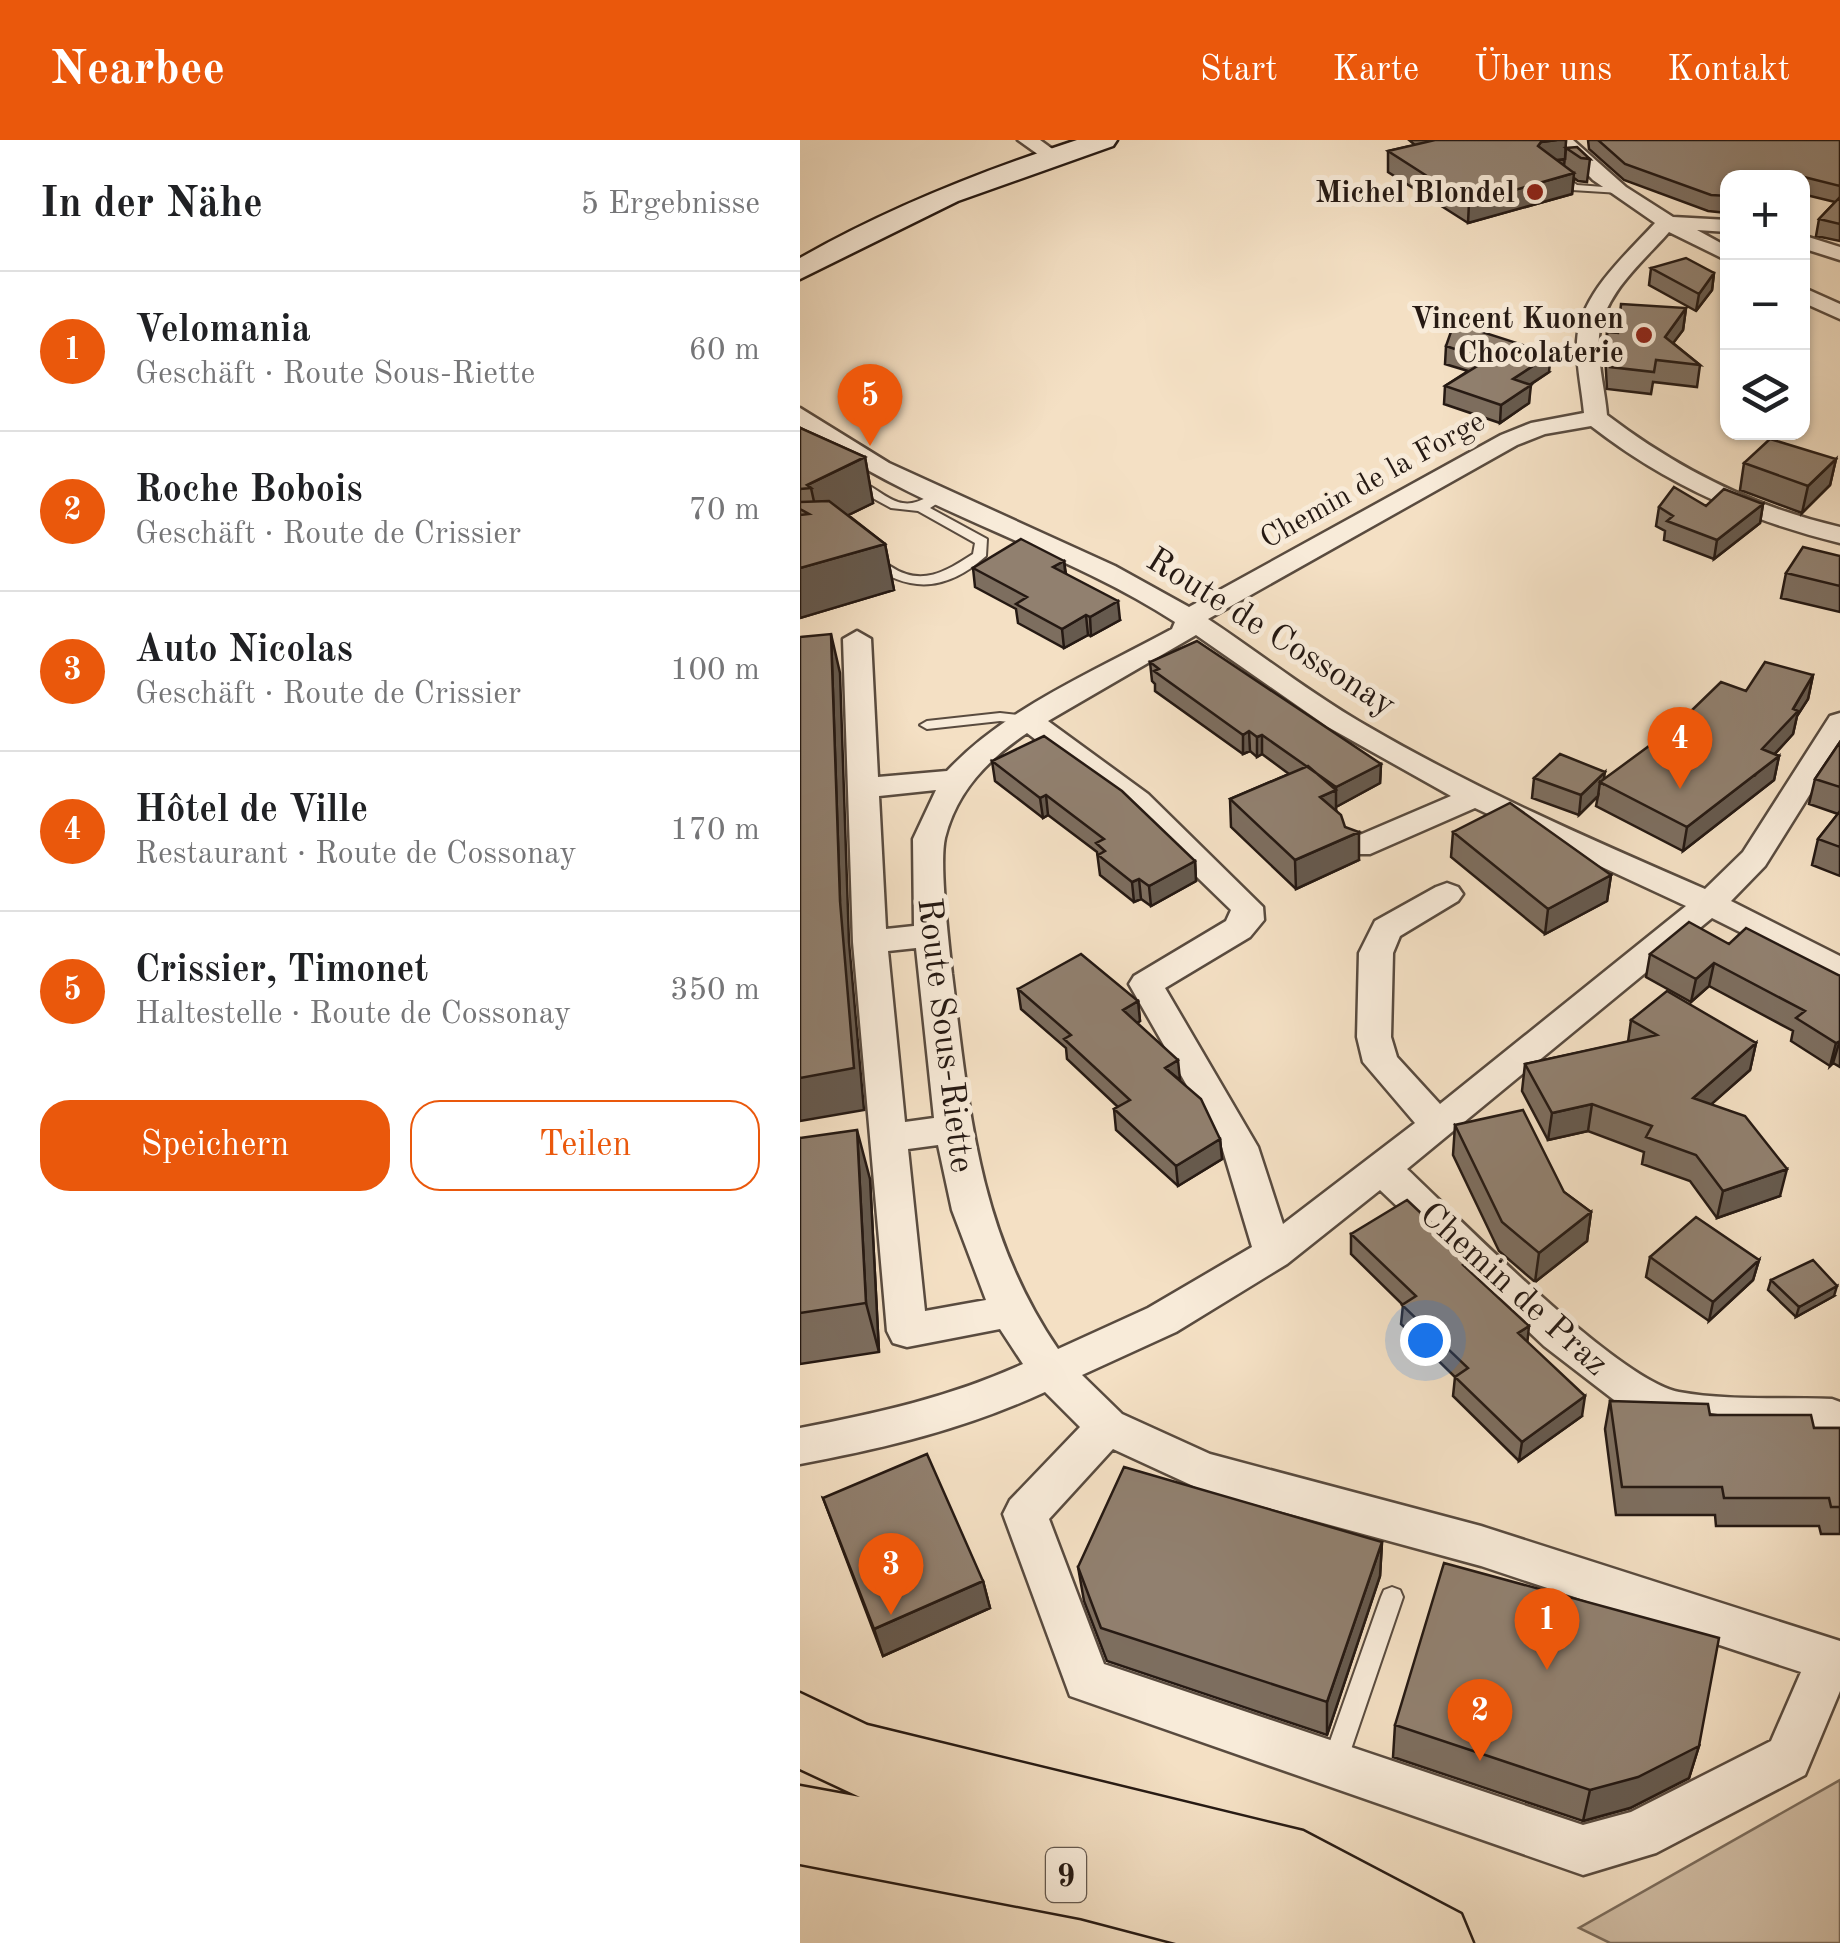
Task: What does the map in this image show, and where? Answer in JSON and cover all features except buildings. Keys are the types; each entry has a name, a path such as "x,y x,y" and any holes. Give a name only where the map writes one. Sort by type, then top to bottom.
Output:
{"main road":[{"path":"800,270 864,232 956,189 1104,140"},
{"name":"9","path":"811,1787 1081,1878 1329,1943"},
{"name":"9","path":"811,1787 1303,1872 1432,1943"}],"street":[{"path":"1027,140 1052,156"},
{"path":"1563,140 1616,191 1666,224 1720,251"},
{"path":"1666,224 1720,226"},
{"path":"1666,224 1610,291 1592,320 1588,338 1596,418 1630,445 1724,500 1790,524 1840,535"},
{"path":"1810,244 1840,254"},
{"path":"1810,298 1840,313"},
{"name":"Chemin de la Forge","path":"1189,621 1201,610 1509,440 1539,428 1596,418"},
{"name":"Route de Cossonay","path":"803,420 838,447 930,502 1149,594 1340,722 1476,796 1710,903 1840,971"},
{"name":"Route Sous-Riette","path":"1189,621 1183,634 1028,720 984,749 956,779 929,839 930,936 953,1129 971,1210 1010,1311 1048,1368 1107,1427 1202,1471 1481,1546 1835,1661"},
{"path":"858,639 870,942 907,1331 1010,1311"},
{"path":"1028,720 1138,801 1246,907 1248,920 1238,930 1146,984 1240,1147 1274,1253"},
{"path":"800,1446 897,1428 972,1406 1048,1368 1162,1320 1274,1253 1710,903 1754,858 1840,722"},
{"path":"863,788 956,779"},
{"path":"1359,847 1476,796"},
{"path":"1438,1125 1382,1062 1374,1037 1376,953 1387,929 1447,894"},
{"path":"870,942 930,936"},
{"path":"889,1138 953,1129"},
{"name":"Chemin de Praz","path":"1382,1169 1558,1334 1633,1391 1673,1409 1832,1417"},
{"path":"1107,1427 1025,1514 1087,1680 1583,1850 1638,1835 1788,1758 1835,1661"}],"lane":[{"path":"1582,162 1545,166 1575,188 1616,191"},
{"path":"830,472 895,505 930,502 982,542 979,556 934,582 908,584 894,578 859,548"},
{"path":"927,725 1000,716 1028,720"},
{"path":"1333,1765 1392,1596"}],"shaded area":[{"path":"1840,1780 1840,1943 1610,1943 1579,1928"}],"place":[{"name":"Michel Blondel","path":"1535,192"},
{"name":"Vincent Kuonen Chocolaterie","path":"1644,335"},
{"name":"Crissier, Timonet","path":"870,446"},
{"name":"Hôtel de Ville","path":"1680,789"},
{"name":"Auto Nicolas","path":"891,1615"},
{"name":"Velomania","path":"1547,1670"},
{"name":"Roche Bobois","path":"1480,1761"}]}
